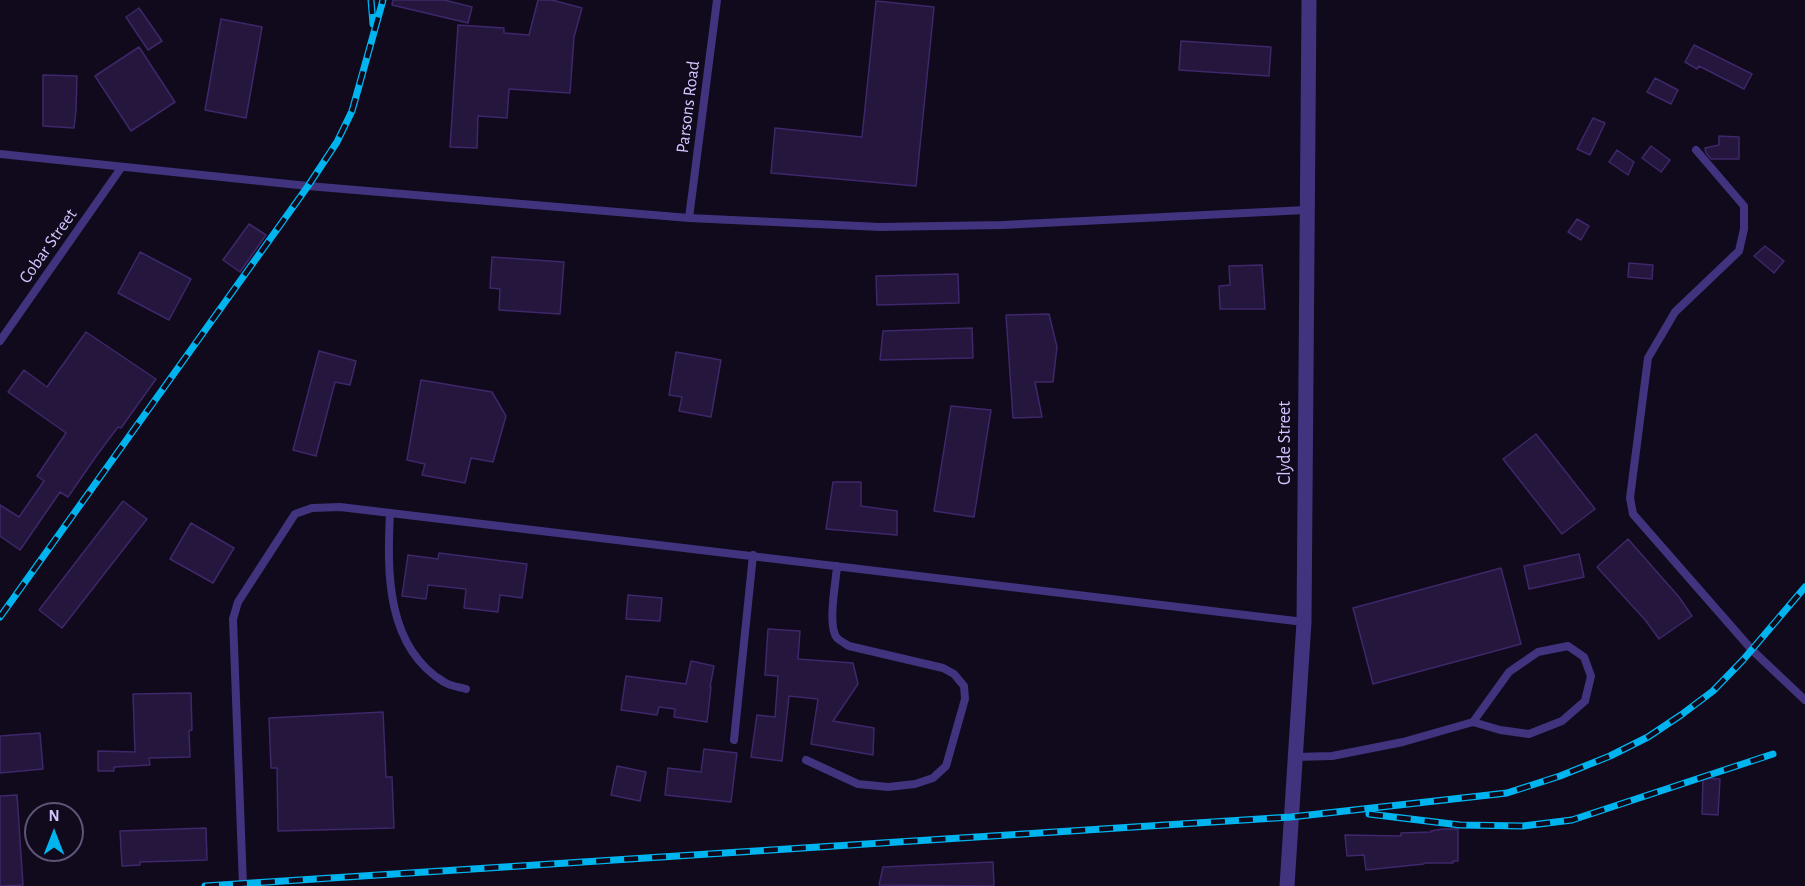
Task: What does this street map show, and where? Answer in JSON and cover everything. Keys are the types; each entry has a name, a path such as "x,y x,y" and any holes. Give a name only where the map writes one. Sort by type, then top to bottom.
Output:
{"street":[{"name":"Clyde Street","path":"1287,886 1304,622 1309,0"}],"lane":[{"name":"Parsons Road","path":"689,218 717,0"},
{"path":"1696,150 1744,206 1744,229 1739,251 1675,312 1648,358 1630,498 1633,514 1752,650 1805,700"},
{"path":"0,154 121,168 689,218 880,227 1002,225 1306,210"},
{"name":"Cobar Street","path":"0,341 121,168"},
{"path":"243,886 233,619 238,602 295,514 312,508 340,507 1304,622"},
{"path":"390,513 389,574 392,600 400,629 414,653 431,673 446,684 466,689"},
{"path":"734,740 753,555"},
{"path":"806,759 858,784 888,787 915,784 933,778 946,766 965,699 964,686 954,674 944,668 849,646 837,639 833,629 833,613 837,567"},
{"path":"1295,757 1332,756 1403,742 1473,722 1500,730 1529,734 1562,721 1585,701 1591,676 1584,657 1568,646 1538,652 1509,672 1473,722"}],"building":[{"path":"393,0 444,0 472,7 468,23 392,5"},
{"path":"538,0 552,0 582,8 574,37 570,93 509,89 507,118 478,116 477,148 450,147 458,25 504,28 504,33 529,35"},
{"path":"876,1 934,7 916,186 771,173 775,128 862,137"},
{"path":"139,8 162,41 148,50 126,17"},
{"path":"221,19 262,27 246,118 205,110"},
{"path":"1181,41 1271,47 1269,76 1179,70"},
{"path":"1694,45 1752,74 1744,89 1699,66 1697,69 1685,62"},
{"path":"139,47 175,102 131,131 95,76"},
{"path":"43,75 77,76 74,128 43,126"},
{"path":"1655,78 1678,90 1671,104 1647,92"},
{"path":"1593,118 1605,123 1590,155 1577,149"},
{"path":"1719,136 1739,137 1739,159 1711,159 1705,148 1719,145"},
{"path":"1651,146 1670,160 1661,172 1642,158"},
{"path":"1617,150 1634,162 1628,175 1609,162"},
{"path":"1577,219 1589,226 1581,240 1568,232"},
{"path":"249,224 266,235 240,272 223,260"},
{"path":"1765,246 1784,261 1774,273 1754,256"},
{"path":"140,252 191,279 169,320 118,293"},
{"path":"492,257 564,262 560,314 499,310 500,289 490,288"},
{"path":"1629,263 1653,265 1652,279 1628,277"},
{"path":"1262,265 1265,309 1220,309 1219,286 1230,285 1229,266"},
{"path":"958,274 959,303 877,305 876,276"},
{"path":"1049,314 1057,347 1053,382 1035,382 1042,417 1013,418 1006,315"},
{"path":"972,328 973,358 880,360 883,331"},
{"path":"86,332 156,379 121,428 118,427 97,455 68,497 60,492 20,550 0,536 0,505 19,517 44,481 37,476 66,433 8,392 24,370 47,387"},
{"path":"319,351 356,361 350,385 335,382 316,456 293,450"},
{"path":"676,352 721,360 711,417 679,411 682,397 669,395"},
{"path":"421,380 492,392 506,416 493,462 471,458 465,483 422,475 425,464 407,460"},
{"path":"951,406 991,410 974,517 934,511"},
{"path":"1536,434 1595,509 1562,534 1503,459"},
{"path":"833,482 861,482 861,506 897,511 897,535 826,529"},
{"path":"123,501 147,519 62,628 39,610"},
{"path":"191,523 234,548 213,583 170,559"},
{"path":"1628,539 1679,597 1692,616 1659,639 1646,621 1597,567"},
{"path":"439,553 527,564 522,598 500,595 498,612 464,608 466,589 428,585 426,599 402,596 408,555 438,559"},
{"path":"1579,554 1584,577 1529,589 1524,566"},
{"path":"1501,568 1521,644 1373,684 1353,608"},
{"path":"628,595 662,598 660,621 626,619"},
{"path":"768,629 800,631 798,659 853,663 858,684 833,721 874,728 873,755 811,744 818,699 789,696 782,761 751,757 757,715 775,717 778,676 765,675"},
{"path":"691,661 714,666 707,722 674,717 675,709 659,707 657,715 621,710 626,676 686,684"},
{"path":"191,693 190,757 149,758 150,765 114,767 114,771 98,771 98,751 135,752 133,694"},
{"path":"383,712 386,777 392,777 394,828 278,831 277,768 271,768 269,718"},
{"path":"40,733 43,769 0,773 0,736"},
{"path":"704,749 737,753 731,802 665,795 668,768 701,772"},
{"path":"617,766 646,772 640,801 611,795"},
{"path":"1703,778 1720,779 1718,815 1702,814"},
{"path":"17,795 23,885 0,886 0,796"},
{"path":"206,828 207,860 140,862 140,865 122,866 120,831"},
{"path":"1458,829 1458,861 1453,861 1453,863 1424,863 1366,870 1364,855 1347,856 1345,835 1401,836 1401,833 1431,832"},
{"path":"993,862 994,886 879,885 883,867"}],"railway":[{"path":"371,0 373,24"},
{"path":"0,617 308,186 337,142 352,111 383,0"},
{"path":"205,886 1291,817 1507,793 1560,776 1610,756 1648,737 1681,715 1713,691 1743,660 1805,587"},
{"path":"1369,814 1460,825 1523,826 1572,820 1773,754"}]}
